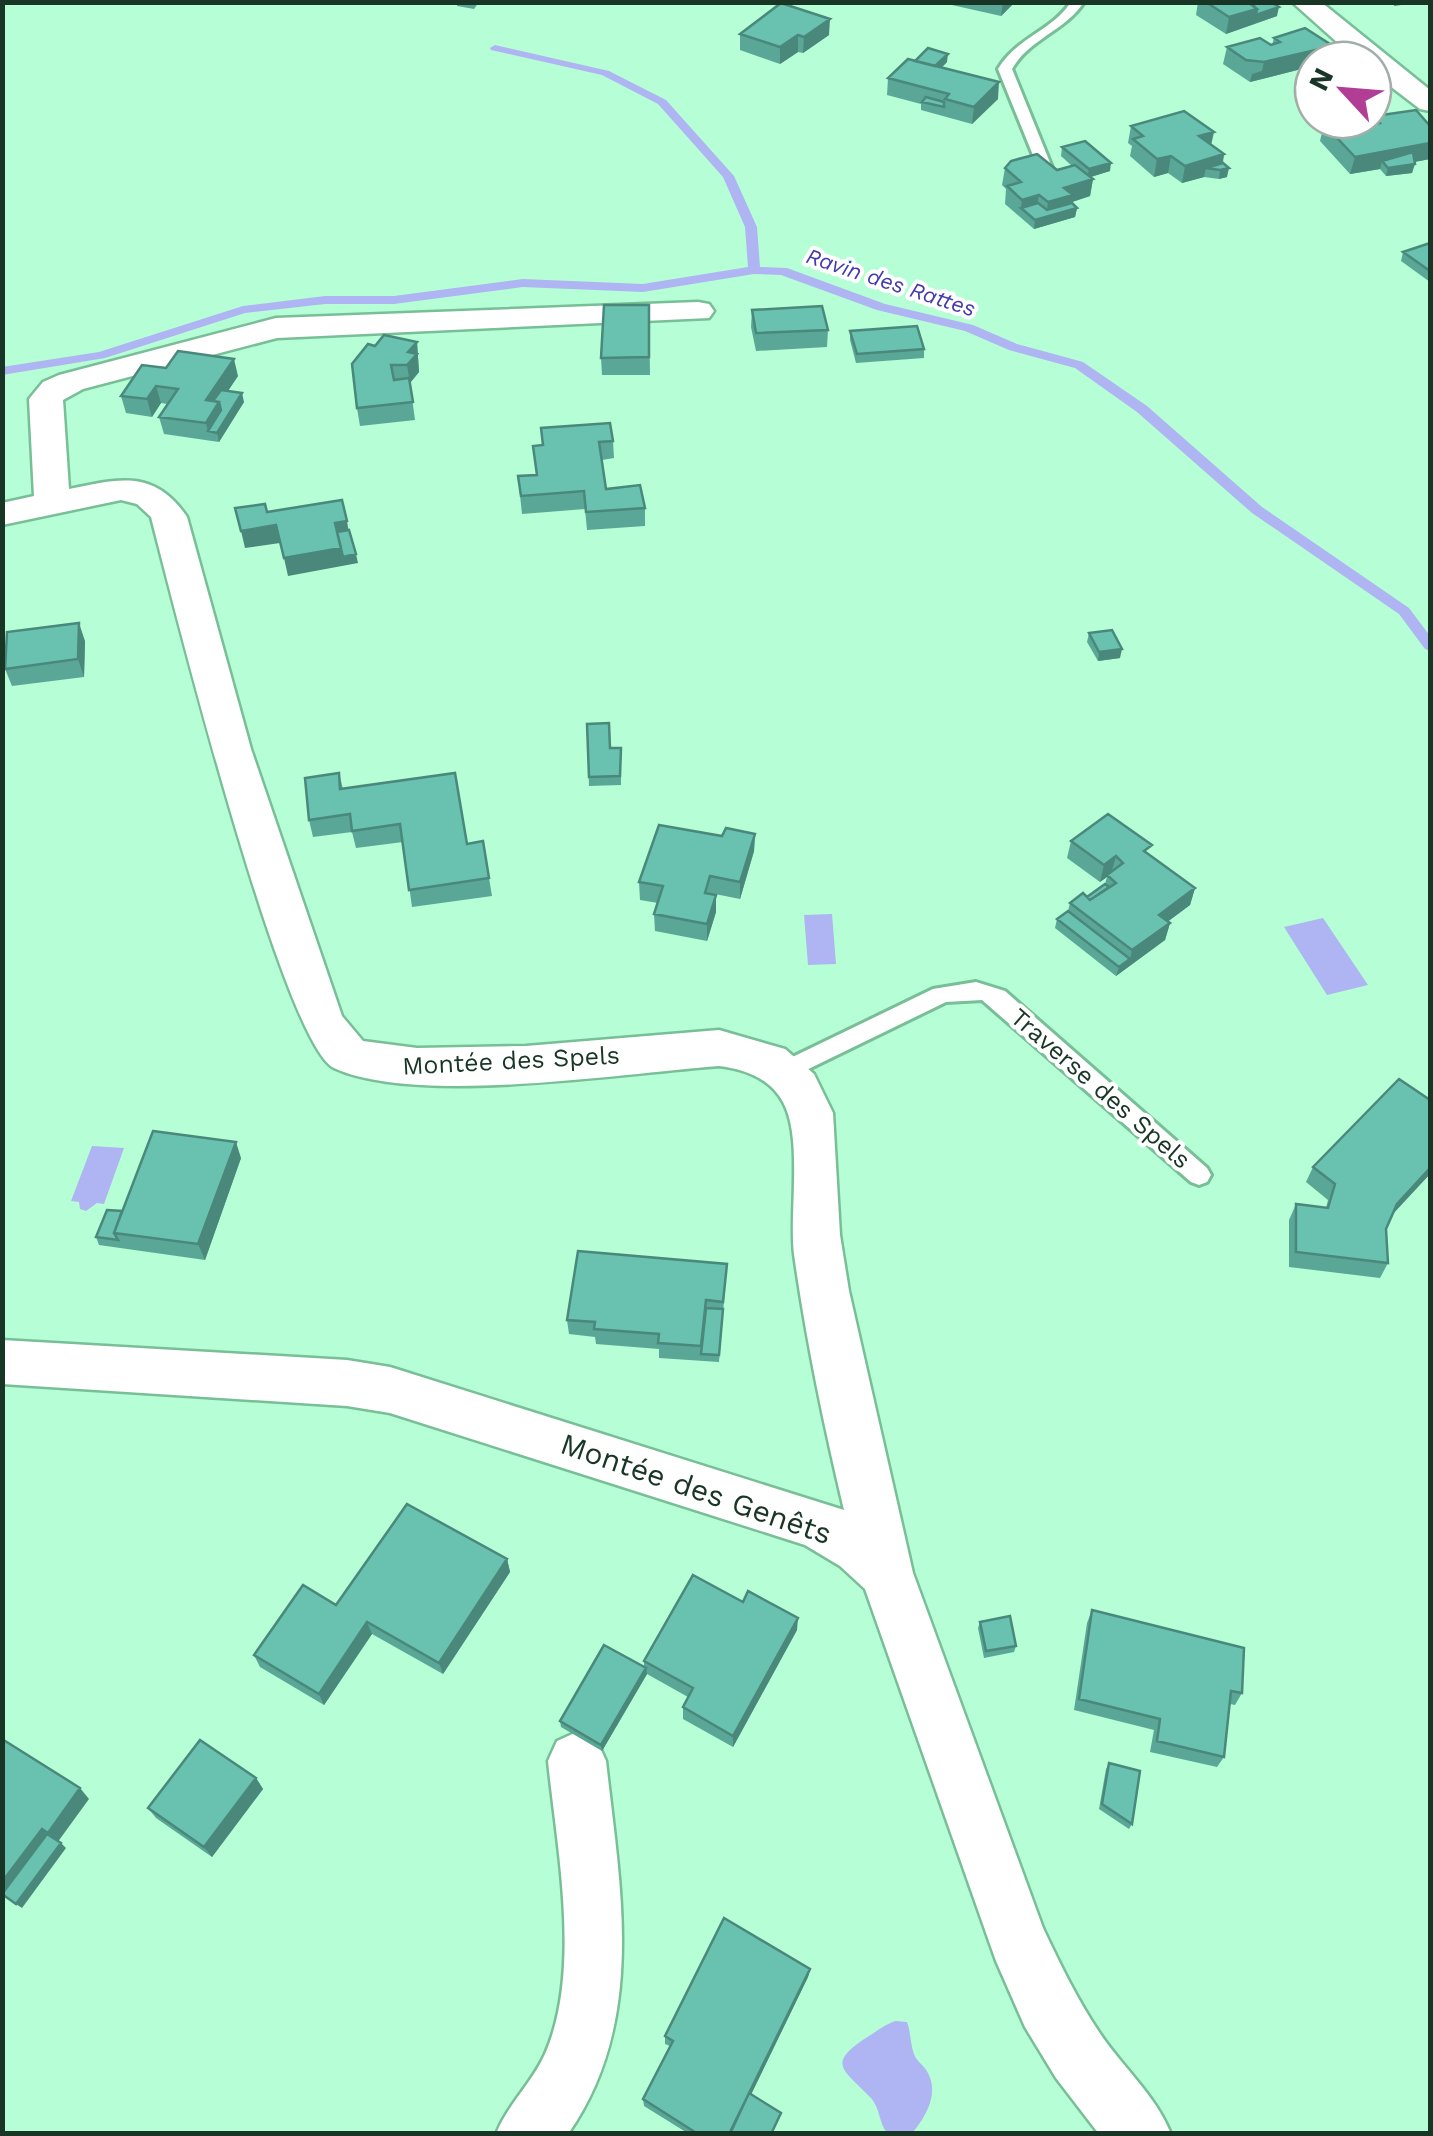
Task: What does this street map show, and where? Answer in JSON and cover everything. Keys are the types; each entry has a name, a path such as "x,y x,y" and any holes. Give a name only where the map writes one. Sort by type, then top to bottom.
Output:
{"street":[{"path":"1305,2 1350,40"},
{"path":"1393,75 1430,103"},
{"path":"52,501 46,398 54,389 71,382 276,328 698,311"},
{"name":"Montée des Spels","path":"2,514 96,492 138,491 160,502 169,517 248,803 321,1019 336,1044 350,1056 369,1063 424,1068 719,1048 752,1051 784,1070"},
{"path":"784,1070 801,1092 811,1115 818,1250 886,1573 1017,1940 1078,2056 1140,2134"},
{"name":"Montée des Genêts","path":"2,1362 347,1382 390,1390 819,1524 859,1548 886,1573"},
{"path":"528,2134 574,2063 593,1989 592,1924 578,1761"}],"lane":[{"path":"1046,170 1005,68 1021,46 1065,23 1078,2"},
{"name":"Traverse des Spels","path":"784,1070 941,995 968,988 985,991 997,996 1199,1175"}],"water":[{"path":"832,914 836,964 808,965 804,915"},
{"path":"1323,918 1368,985 1327,995 1284,927"},
{"path":"92,1146 124,1148 104,1204 97,1203 86,1211 80,1209 79,1202 71,1201"},
{"path":"896,2021 907,2022 915,2056 931,2081 929,2105 912,2133 887,2133 874,2102 843,2067 847,2053 855,2046"}],"building":[{"path":"1206,2 1248,2 1257,9 1229,17"},
{"path":"1262,2 1279,7 1256,15 1257,9 1252,5"},
{"path":"781,3 830,19 804,37 798,35 780,47 740,34"},
{"path":"1305,28 1324,40 1293,40 1293,55 1264,62 1246,60 1227,47 1260,38 1271,45 1280,42 1274,38"},
{"path":"928,48 948,54 935,66 915,61"},
{"path":"908,59 999,82 974,107 945,99 949,94 888,78"},
{"path":"926,97 944,102 944,107 922,102"},
{"path":"1416,110 1430,126 1430,143 1355,157 1339,140 1393,140 1393,113"},
{"path":"1184,111 1214,132 1199,136 1224,154 1185,166 1171,156 1157,159 1133,139 1143,136 1131,126"},
{"path":"1085,141 1111,163 1089,169 1062,147"},
{"path":"1413,152 1415,164 1388,168 1382,161"},
{"path":"1037,154 1057,170 1075,165 1093,179 1064,188 1073,195 1048,202 1039,195 1022,200 1007,186 1021,182 1005,168 1011,161"},
{"path":"1223,163 1229,168 1206,168"},
{"path":"1038,203 1047,210 1072,203 1077,208 1035,220 1021,208"},
{"path":"1430,243 1430,271 1403,252"},
{"path":"604,305 649,305 649,357 601,358"},
{"path":"822,306 828,330 756,333 752,310"},
{"path":"917,326 924,349 857,354 850,331"},
{"path":"384,335 417,342 408,352 417,354 407,365 391,365 394,380 409,378 413,402 357,408 352,364 368,344 375,346"},
{"path":"178,351 234,359 206,400 219,402 206,423 159,417 178,389 156,386 147,399 121,396 142,365 166,368"},
{"path":"221,390 242,393 217,433 208,431 221,410 219,402 213,401"},
{"path":"610,423 613,441 599,442 606,489 640,485 645,508 586,512 584,491 521,496 518,476 537,475 533,446 543,445 541,428"},
{"path":"342,500 347,521 335,523 341,548 284,558 276,525 241,531 235,508 265,504 267,512"},
{"path":"349,530 356,554 343,557 337,532"},
{"path":"79,623 78,659 5,669 7,632"},
{"path":"1112,630 1122,649 1099,652 1089,633"},
{"path":"609,723 610,748 621,748 620,776 589,777 587,724"},
{"path":"339,773 340,789 455,773 467,844 483,841 489,878 409,890 400,824 352,831 350,814 309,820 305,778"},
{"path":"1108,814 1152,845 1144,851 1195,888 1159,915 1170,923 1132,950 1070,903 1083,893 1090,900 1116,883 1107,875 1123,863 1116,856 1104,865 1071,841"},
{"path":"659,825 722,836 726,828 755,834 740,882 710,876 705,893 716,895 707,924 654,914 663,886 639,882"},
{"path":"1105,884 1109,887 1090,900 1087,897"},
{"path":"1068,911 1130,959 1119,967 1057,919"},
{"path":"1399,1079 1430,1100 1430,1168 1397,1204 1386,1229 1388,1263 1296,1252 1296,1204 1328,1208 1335,1184 1313,1167"},
{"path":"153,1131 236,1142 198,1244 114,1233"},
{"path":"107,1210 122,1211 114,1233 118,1240 96,1237"},
{"path":"578,1251 727,1264 723,1302 706,1300 701,1346 658,1343 659,1334 594,1329 595,1322 567,1320"},
{"path":"706,1308 723,1309 719,1355 701,1354"},
{"path":"407,1504 507,1559 439,1663 367,1622 319,1694 254,1655 303,1585 336,1605"},
{"path":"693,1575 743,1602 748,1591 798,1618 733,1736 683,1707 693,1688 644,1661"},
{"path":"1092,1610 1244,1648 1242,1693 1231,1691 1224,1757 1157,1741 1160,1719 1079,1699"},
{"path":"1010,1616 1016,1646 986,1651 980,1622"},
{"path":"604,1645 646,1668 601,1745 560,1721"},
{"path":"2,1739 80,1788 48,1833 42,1829 2,1882"},
{"path":"200,1740 256,1778 204,1847 148,1808"},
{"path":"1109,1763 1140,1771 1132,1824 1102,1804"},
{"path":"47,1834 61,1843 16,1904 2,1894"},
{"path":"724,1918 810,1969 729,2134 698,2134 643,2099 673,2041 665,2036"},
{"path":"749,2093 781,2113 771,2134 730,2134"}],"waterway":[{"path":"495,48 605,73 662,102 728,176 751,227 754,270"},
{"name":"Ravin des Rattes","path":"2,371 101,355 243,310 325,300 394,300 523,283 643,288 754,270"},
{"name":"Ravin des Rattes","path":"754,270 783,271 881,307 969,328 1013,347 1079,365 1142,409 1257,510 1404,611 1430,646"}]}
